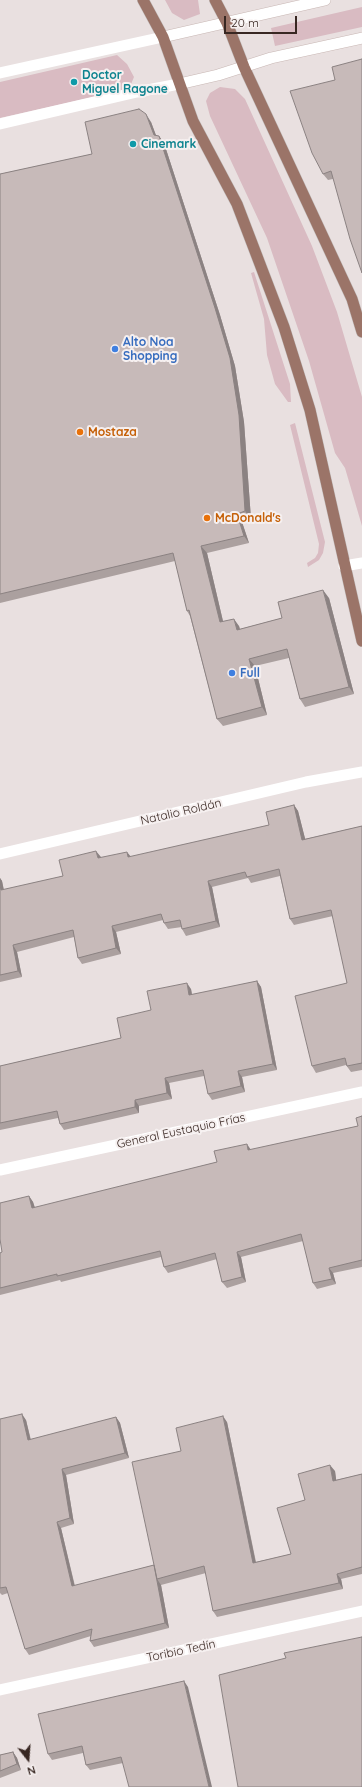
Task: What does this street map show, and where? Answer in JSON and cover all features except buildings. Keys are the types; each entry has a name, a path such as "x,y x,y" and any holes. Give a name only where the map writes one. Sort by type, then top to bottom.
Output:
{"main road":[{"path":"143,0 163,37 193,121 237,204 284,327 310,410 362,642"},
{"path":"215,0 227,23 244,67 352,299 362,332"}],"street":[{"path":"0,73 325,0"},
{"path":"0,124 218,75 271,58 362,38"},
{"path":"344,566 362,563"},
{"name":"Natalio Roldán","path":"0,854 306,782 362,772"},
{"name":"General Eustaquio Frías","path":"0,1170 362,1092"},
{"name":"Toribio Tedín","path":"0,1690 362,1611"}],"shaded area":[{"path":"165,0 198,0 200,14 184,20 172,13"},
{"path":"362,7 362,27 275,46 271,28"},
{"path":"117,55 127,64 134,77 129,89 0,118 0,82"},
{"path":"220,87 235,89 245,99 312,246 337,312 362,397 362,526 345,468 335,453 309,361 267,238 210,116 206,101 210,93"},
{"path":"254,272 290,384 291,402 288,402 275,384 267,355 264,319 251,273"},
{"path":"295,423 325,542 323,553 319,560 308,567 307,563 315,558 318,553 319,544 290,425"}],"place":[{"name":"Doctor Miguel Ragone","path":"74,82"},
{"name":"Cinemark","path":"133,144"},
{"name":"Alto Noa Shopping","path":"115,349"},
{"name":"Mostaza","path":"80,432"},
{"name":"McDonald's","path":"207,518"},
{"name":"Full","path":"232,673"}]}
